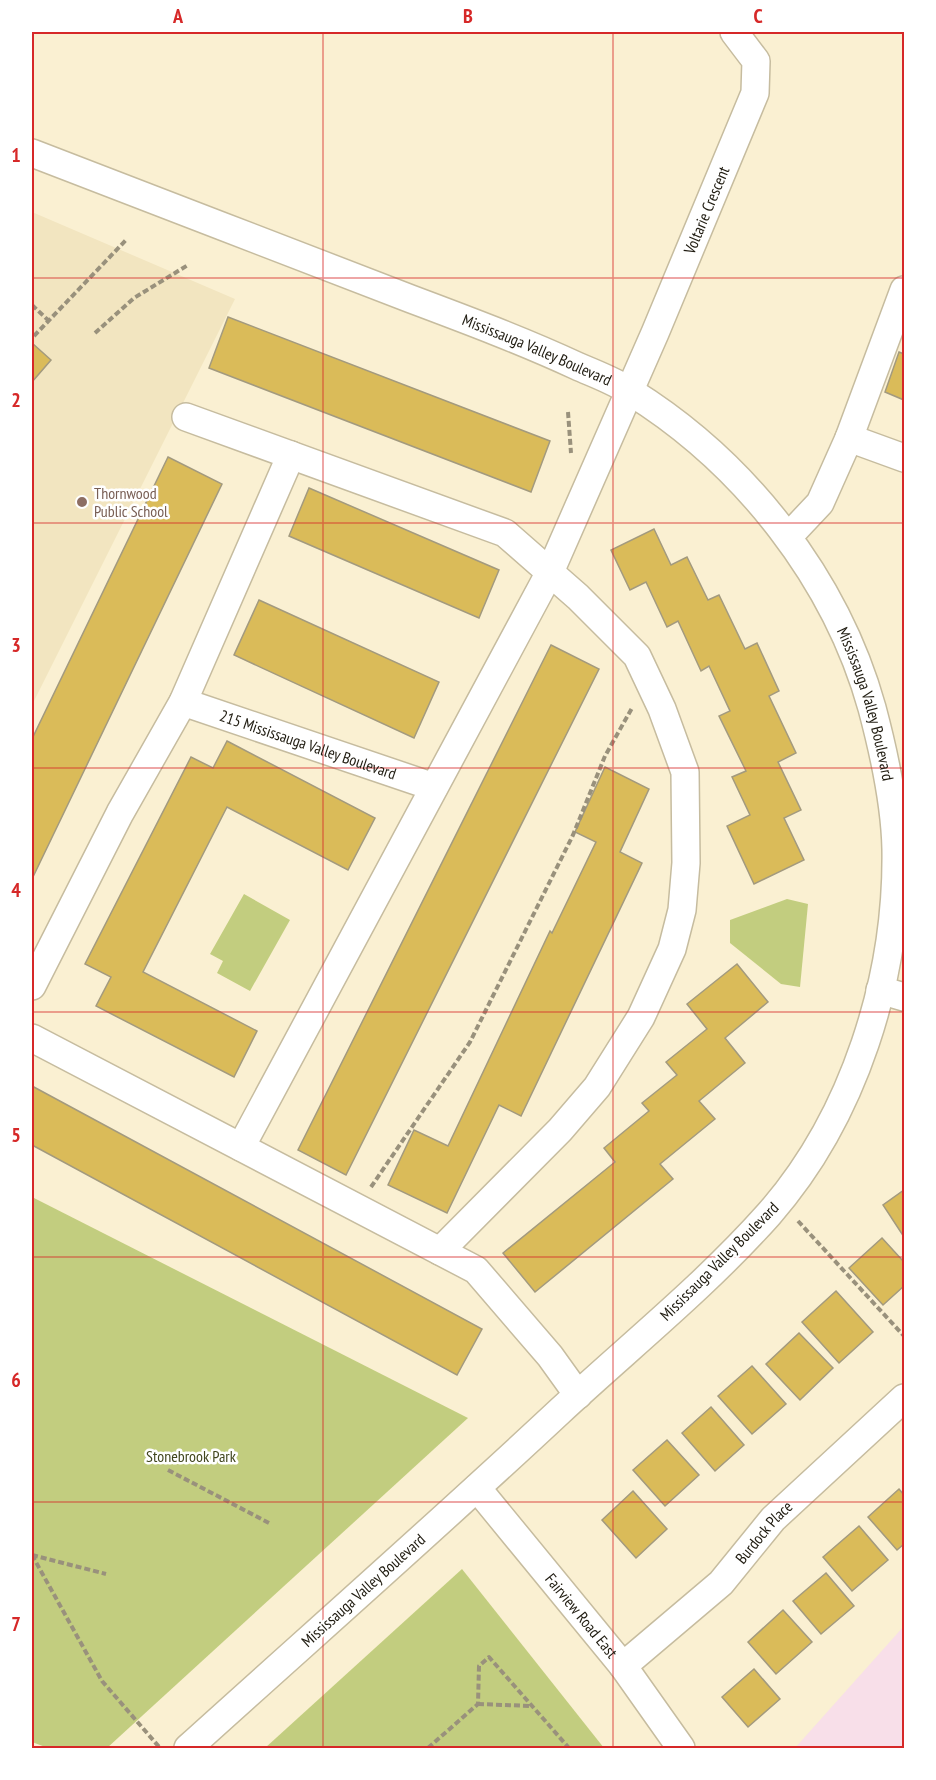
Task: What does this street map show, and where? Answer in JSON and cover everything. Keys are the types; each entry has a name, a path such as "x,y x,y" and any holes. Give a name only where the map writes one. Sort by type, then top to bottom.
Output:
{"street":[{"name":"Voltarie Crescent","path":"241,1147 550,572 755,93 756,61 734,32"},
{"name":"Mississauga Valley Boulevard","path":"32,153 519,340 629,390 694,438 757,498 788,537 814,577 847,636 869,698 883,751 896,845 892,994 863,1050 832,1120 802,1171 769,1214 687,1297 188,1749"},
{"path":"788,537 820,503 849,438 904,290"},
{"path":"186,417 505,533 550,572 637,656 685,772 686,863 682,910 672,949 641,1017 597,1087 560,1130 440,1251"},
{"path":"849,438 904,458"},
{"path":"32,986 120,813 183,702 291,455"},
{"name":"215 Mississauga Valley Boulevard","path":"183,702 434,787"},
{"path":"32,1038 476,1270 550,1356 578,1395"},
{"name":"Burdock Place","path":"623,1666 721,1583 773,1520 904,1398"},
{"name":"Fairview Road East","path":"477,1488 623,1666 681,1749"}],"path":[{"path":"34,336 126,240"},
{"path":"95,333 134,298 188,265"},
{"path":"32,305 49,321"},
{"path":"356,1207 470,1042 573,835 605,756 648,680"},
{"path":"793,1216 904,1336"},
{"path":"168,1470 269,1523"},
{"path":"32,1555 106,1574"},
{"path":"32,1555 102,1680 160,1749"},
{"path":"478,1704 479,1666 489,1657 569,1749"},
{"path":"428,1749 478,1704 531,1706"}],"shaded area":[{"name":"Thornwood Public School","path":"32,212 235,299 32,705"},
{"path":"904,1626 904,1748 795,1748"}],"green space":[{"path":"244,894 290,920 250,991 217,973 223,961 210,954"},
{"path":"787,899 808,904 800,987 781,984 730,943 730,920"},
{"name":"Stonebrook Park","path":"32,1197 468,1418 107,1748 48,1748 32,1742"},
{"path":"462,1569 604,1748 265,1748"}],"building":[{"path":"228,317 550,441 531,492 209,368"},
{"path":"32,343 51,360 32,382"},
{"path":"899,352 904,354 904,400 885,392"},
{"path":"168,457 222,484 32,879 32,739"},
{"path":"309,488 499,570 479,618 289,536"},
{"path":"654,529 671,565 687,557 708,600 719,595 745,649 757,643 779,691 769,696 796,753 778,762 801,810 784,818 804,860 754,884 727,826 750,815 732,777 746,771 719,716 730,711 709,666 701,671 678,621 667,627 646,582 630,590 611,550"},
{"path":"259,600 439,682 414,738 234,655"},
{"path":"551,645 599,669 346,1175 298,1150"},
{"path":"227,741 375,818 348,870 227,807 143,972 257,1031 234,1077 96,1006 111,977 85,964 191,757 213,768"},
{"path":"605,767 649,789 620,852 642,863 521,1116 499,1105 447,1213 388,1185 414,1130 448,1146 550,931 552,933 596,842 575,832"},
{"path":"737,964 768,1002 725,1038 745,1063 699,1101 715,1119 660,1164 673,1179 535,1292 503,1253 615,1162 604,1148 649,1111 642,1103 677,1075 666,1062 707,1029 687,1004"},
{"path":"32,1086 482,1329 457,1375 32,1145"},
{"path":"904,1190 904,1237 883,1205"},
{"path":"882,1238 904,1262 904,1286 883,1305 849,1268"},
{"path":"836,1291 873,1332 839,1363 802,1322"},
{"path":"799,1333 833,1368 800,1400 766,1364"},
{"path":"752,1366 786,1404 752,1434 718,1396"},
{"path":"711,1407 744,1445 715,1471 682,1433"},
{"path":"667,1440 699,1475 665,1506 633,1470"},
{"path":"899,1489 904,1495 904,1544 897,1550 868,1517"},
{"path":"633,1491 667,1529 636,1558 602,1520"},
{"path":"859,1526 888,1560 852,1591 823,1557"},
{"path":"826,1573 854,1606 821,1634 793,1601"},
{"path":"783,1610 812,1642 776,1674 748,1642"},
{"path":"754,1669 780,1699 748,1727 722,1697"}],"place":[{"name":"Thornwood Public School","path":"82,502"}]}
